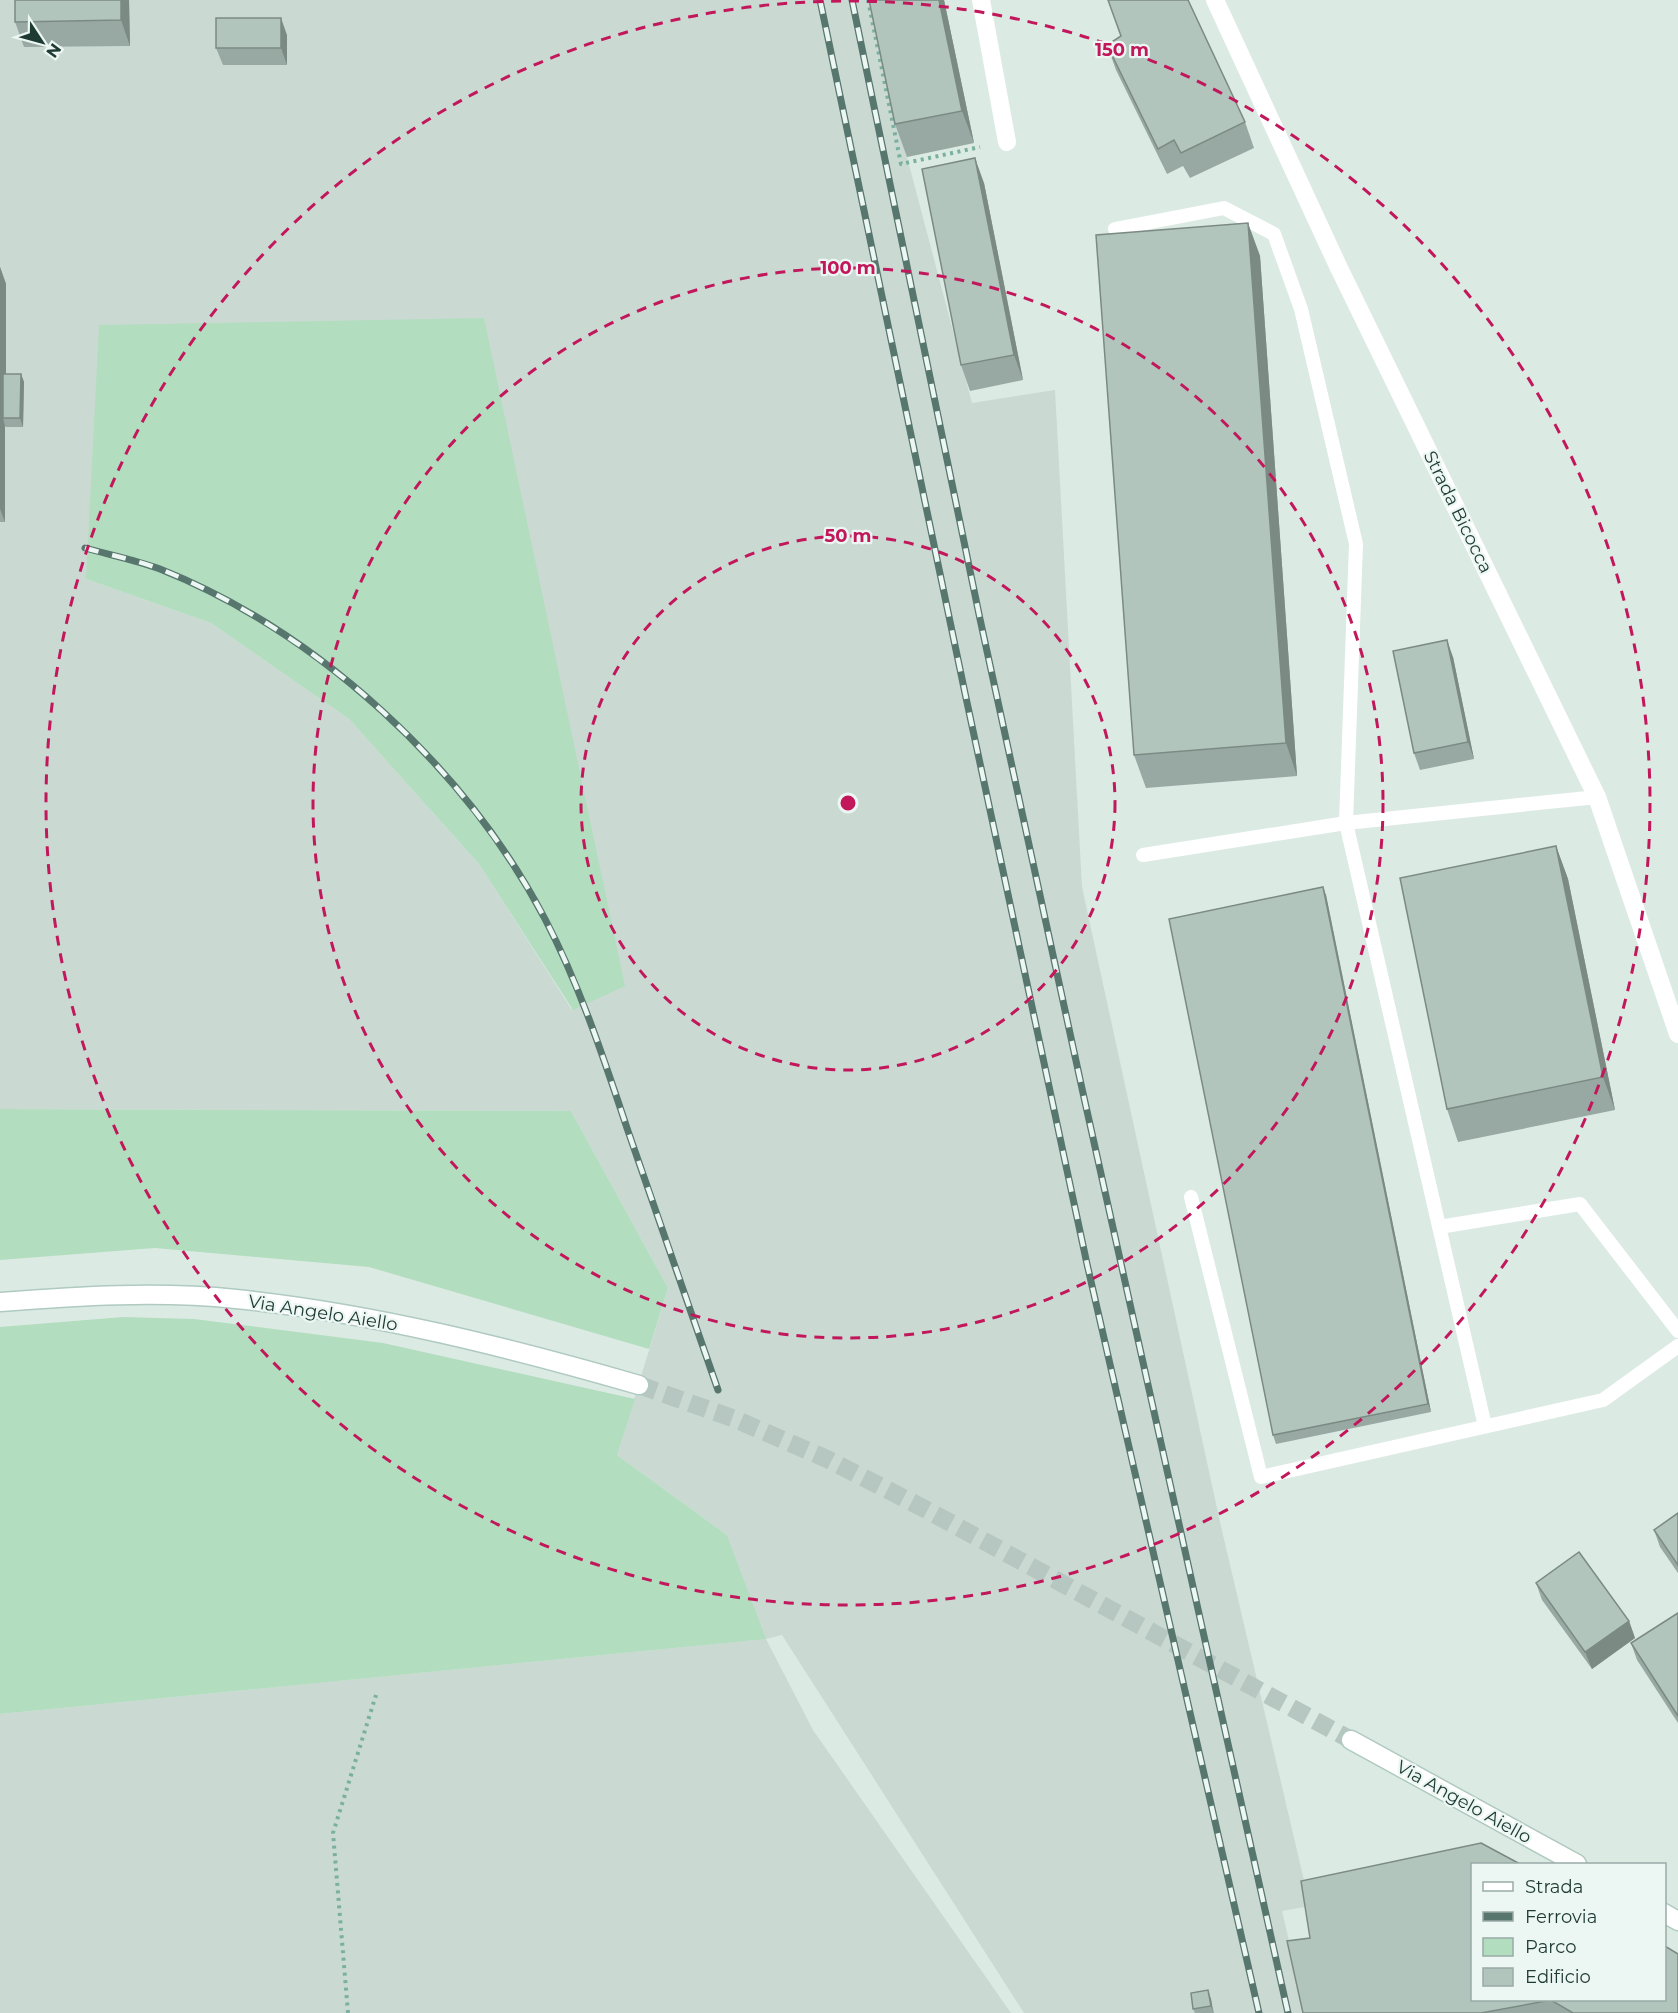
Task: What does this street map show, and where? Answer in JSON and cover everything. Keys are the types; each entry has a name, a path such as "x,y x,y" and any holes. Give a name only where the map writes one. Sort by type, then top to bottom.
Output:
{"street":[{"path":"981,0 1007,142"},
{"name":"Strada Bicocca","path":"1215,0 1338,266 1597,797 1678,1034"},
{"name":"Via Angelo Aiello","path":"0,1302 58,1297 155,1295 234,1299 314,1309 417,1328 525,1352 639,1385"},
{"name":"Via Angelo Aiello","path":"1351,1740 1575,1863"}],"lane":[{"path":"1115,229 1224,208 1274,234 1301,309 1356,544 1346,823 1485,1426"},
{"path":"1143,855 1346,823 1597,797"},
{"path":"1191,1197 1261,1477 1603,1400 1678,1346"},
{"path":"1439,1227 1580,1204 1678,1331"}],"path":[{"path":"868,0 901,164 1007,142"},
{"path":"348,2013 333,1833 376,1695"}],"shaded area":[{"path":"0,0 944,0 974,143 907,157 972,403 1055,390 1082,887 1220,1522 1310,1906 1282,1911 1306,2013 1024,2013 782,1635 766,1639 813,1730 1011,2013 0,2013 0,1714 765,1639 727,1535 617,1455 668,1288 571,1111 0,1109","holes":["484,318 572,1010 479,864 349,719 211,623 86,579"]}],"green space":[{"path":"484,318 625,986 573,1010 479,864 349,719 211,623 86,579 99,325"},
{"path":"0,1109 571,1111 668,1288 649,1349 369,1267 155,1248 0,1260"},
{"path":"123,1317 194,1319 383,1343 635,1399 617,1455 727,1535 766,1639 0,1714 0,1327"}],"building":[{"path":"15,0 121,0 121,20 15,22"},
{"path":"869,0 939,0 962,111 895,124"},
{"path":"1108,0 1188,0 1245,122 1181,153 1174,140 1158,149 1107,45 1121,36"},
{"path":"216,18 281,18 281,48 216,48"},
{"path":"975,158 1014,355 961,365 922,169"},
{"path":"1248,223 1286,743 1134,755 1096,235"},
{"path":"3,374 21,374 20,418 3,418"},
{"path":"1447,640 1468,742 1414,753 1393,651"},
{"path":"1556,846 1603,1077 1447,1109 1400,878"},
{"path":"1323,887 1428,1404 1273,1435 1169,919"},
{"path":"1678,1513 1678,1565 1654,1530"},
{"path":"1579,1552 1629,1621 1585,1652 1536,1583"},
{"path":"1678,1613 1678,1716 1631,1643"},
{"path":"1481,1843 1518,1863 1471,1863 1471,2001 1546,2001 1481,2013 1303,2013 1287,1941 1310,1938 1301,1881"},
{"path":"1666,1947 1678,1954 1678,2013 1573,2013 1553,2001 1666,2001"},
{"path":"1208,1990 1211,2006 1193,2009 1191,1993"}],"tunnel":[{"path":"639,1385 735,1419 827,1459 923,1508 1351,1740"}],"railway":[{"path":"820,0 1087,1264 1259,2013"},
{"path":"852,0 980,619 1288,2013"},
{"path":"85,548 160,569 219,596 276,629 330,668 382,711 430,759 474,809 512,863 545,919 569,970 600,1050 718,1390"}]}
